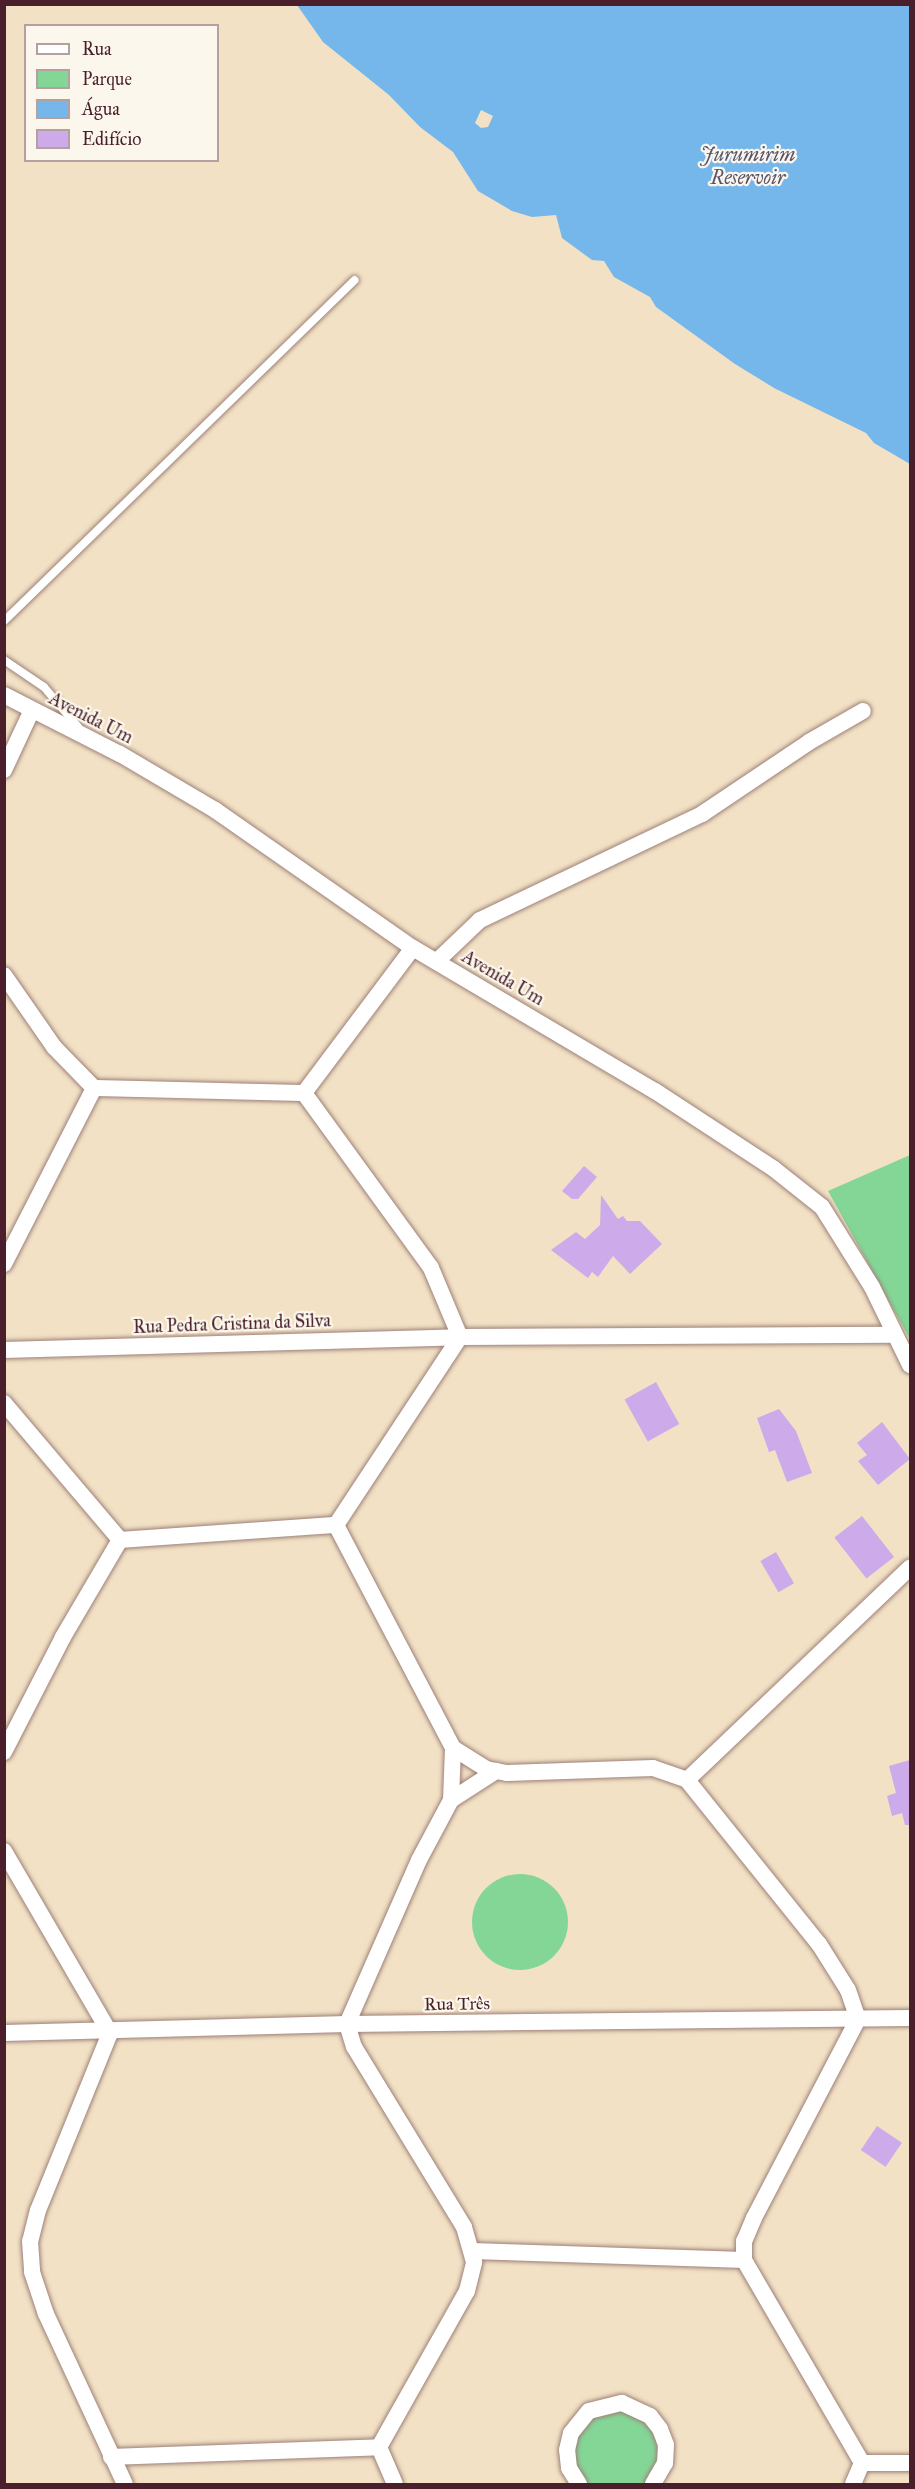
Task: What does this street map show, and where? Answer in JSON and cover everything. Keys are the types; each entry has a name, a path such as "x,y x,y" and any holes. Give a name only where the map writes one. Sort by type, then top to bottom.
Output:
{"street":[{"name":"Avenida Um","path":"4,695 85,736 214,810 413,948 655,1091 774,1169 822,1207 872,1287 910,1365"},
{"path":"4,770 32,710"},
{"path":"437,962 480,920 702,814 809,742 863,711"},
{"path":"304,1093 413,948"},
{"path":"4,975 54,1047 94,1088 304,1093"},
{"path":"4,1264 94,1088"},
{"path":"304,1093 431,1268 460,1337 336,1525"},
{"name":"Rua Pedra Cristina da Silva","path":"4,1350 460,1337 894,1335"},
{"path":"4,1403 120,1540"},
{"path":"120,1540 336,1525"},
{"path":"336,1525 453,1748 468,1761 496,1771 653,1768 687,1780 819,1944 848,1990 858,2019 751,2224 744,2241 744,2260 862,2463"},
{"path":"4,1752 63,1637 120,1540"},
{"path":"687,1780 910,1568"},
{"path":"379,2448 467,2291 473,2251 436,2178 354,2047 347,2024 419,1860 451,1800 453,1748"},
{"path":"451,1800 496,1771"},
{"path":"4,1851 110,2033 38,2210 30,2241 32,2272 46,2314 125,2484"},
{"name":"Rua Três","path":"4,2033 110,2033 347,2024 910,2018"},
{"path":"473,2251 744,2260"},
{"path":"579,2484 569,2468 567,2450 571,2433 589,2411 622,2403 650,2416 660,2429 666,2445 665,2463 653,2484"},
{"path":"111,2457 379,2448"},
{"path":"379,2448 395,2484"},
{"path":"862,2463 910,2463"},
{"path":"853,2484 862,2463"}],"lane":[{"path":"4,621 355,280"},
{"path":"4,660 57,700 85,736"}],"green space":[{"path":"910,1155 910,1339 828,1191"},
{"path":"511,1874 529,1874 547,1882 560,1895 568,1913 565,1941 547,1962 529,1970 511,1970 493,1962 480,1949 472,1931 472,1913 480,1895 493,1882"},
{"path":"622,2410 645,2420 655,2432 659,2461 645,2484 588,2484 575,2466 576,2435 592,2416"}],"water":[{"name":"Jurumirim Reservoir","path":"297,5 910,5 910,464 874,443 866,433 774,388 735,364 656,307 650,297 614,277 604,261 592,260 562,238 556,215 532,217 512,211 478,191 453,152 420,127 389,95 323,42","holes":["481,110 493,116 488,127 481,128 475,123"]}],"building":[{"path":"584,1166 597,1177 578,1199 572,1199 562,1191"},
{"path":"601,1195 618,1219 623,1216 627,1221 640,1221 662,1244 630,1274 613,1256 598,1277 592,1272 588,1278 551,1250 576,1232 585,1239 600,1225"},
{"path":"656,1382 679,1424 648,1441 625,1399"},
{"path":"779,1409 796,1431 812,1473 787,1482 775,1450 769,1452 757,1418"},
{"path":"882,1422 910,1459 878,1485 858,1461 867,1455 857,1443"},
{"path":"862,1516 894,1557 866,1579 834,1538"},
{"path":"776,1552 794,1583 778,1592 760,1561"},
{"path":"910,1760 910,1825 905,1825 902,1813 892,1816 887,1796 896,1793 889,1766"},
{"path":"877,2126 902,2143 886,2167 861,2150"}]}
